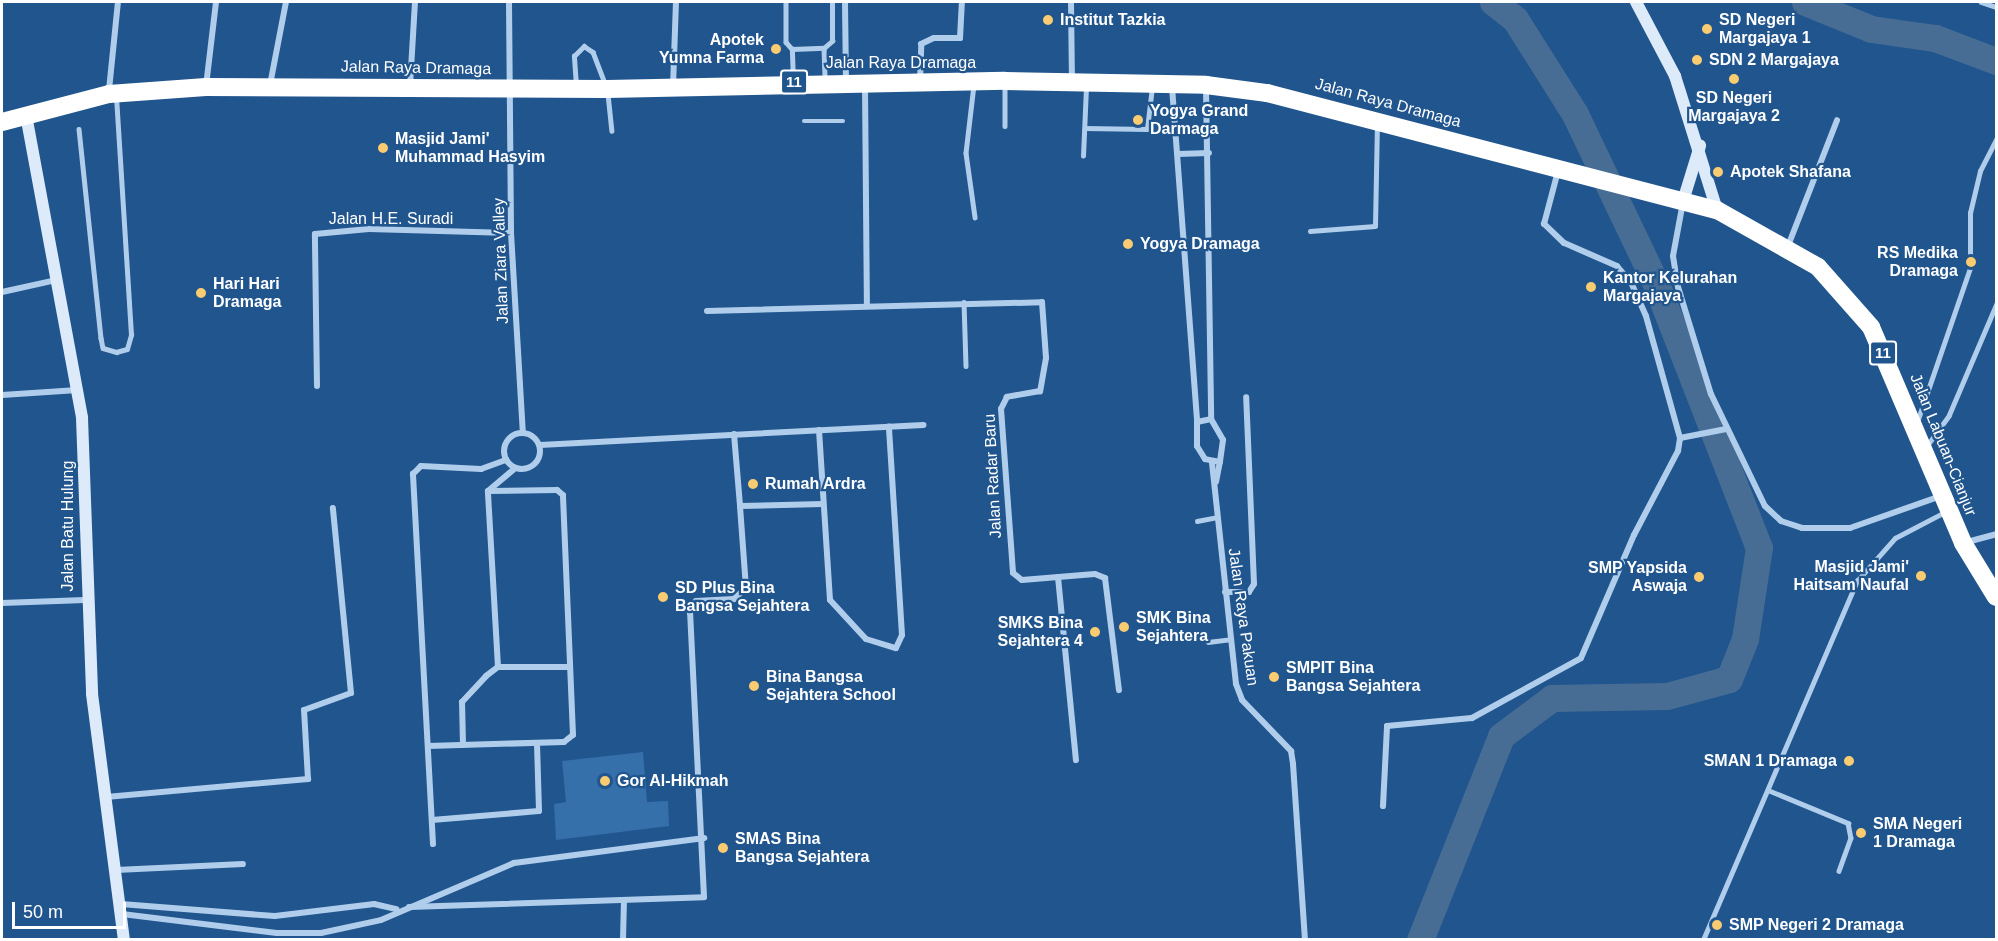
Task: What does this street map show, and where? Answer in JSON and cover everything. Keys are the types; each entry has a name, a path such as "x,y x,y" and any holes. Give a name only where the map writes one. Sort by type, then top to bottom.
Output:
{"highway":[{"name":"Jalan Raya Dramaga","path":"2,122 77,105 112,94 206,87 607,89 793,82 1005,81 1079,86 1206,85 1267,93 1679,200"},
{"name":"Jalan Labuan-Cianjur","path":"1679,200 1717,210 1788,247 1849,296 1870,327 1963,543 1996,597"}],"street":[{"path":"112,94 118,2"},
{"path":"206,87 216,2"},
{"path":"269,86 286,2"},
{"path":"410,87 416,2"},
{"name":"Jalan Ziara Valley","path":"509,2 512,89 512,233 523,433"},
{"path":"673,87 676,2"},
{"path":"845,2 846,82"},
{"path":"920,83 921,44 960,38 962,2"},
{"path":"1071,2 1079,86"},
{"path":"1636,2 1675,76 1700,145 1717,210"},
{"path":"865,82 867,305"},
{"path":"1172,84 1197,446 1212,463 1220,462"},
{"path":"1197,422 1211,418 1209,153 1206,85"},
{"name":"Jalan Batu Hulung","path":"26,115 78,390 84,452 85,600 124,939"},
{"path":"1788,247 1837,120"},
{"path":"1700,145 1679,200 1673,256 1678,287 1726,429 1765,506 1781,521 1802,528 1850,528 1945,503"},
{"path":"1178,154 1209,153"},
{"path":"1383,806 1387,726 1472,718 1585,654 1683,437 1646,316 1632,284 1617,266 1564,243 1544,224 1558,169"},
{"name":"Jalan H.E. Suradi","path":"317,386 315,234 369,229 512,233"},
{"path":"2,292 57,280"},
{"name":"Jalan Radar Baru","path":"707,311 1039,301 1045,307 1040,391 1007,397 1001,429 1013,573 1022,580 1095,574 1109,583 1119,690"},
{"path":"2,395 78,390"},
{"path":"1225,592 1249,592 1254,584 1246,397"},
{"name":"Jalan Raya Pakuan","path":"1211,418 1223,440 1214,495"},
{"path":"515,468 506,460 506,442 523,433 540,445 923,425"},
{"path":"819,430 831,606 866,639 896,648 902,635 889,426"},
{"path":"1683,437 1726,429"},
{"path":"122,909 307,934 369,924 396,909 409,907 704,897 704,838 691,604 741,596 747,563 734,434"},
{"path":"488,491 515,468 534,465 540,445"},
{"path":"433,844 412,474 421,466 482,469 506,460"},
{"name":"Jalan Raya Pakuan","path":"1212,463 1225,592 1242,700 1291,751 1305,939"},
{"path":"428,746 564,742 573,735 561,491 488,491"},
{"path":"488,491 498,668"},
{"path":"740,506 823,504"},
{"path":"106,797 308,779 304,710 351,693 333,508"},
{"path":"1963,543 1996,534"},
{"path":"1058,577 1076,760"},
{"path":"2,603 85,600"},
{"path":"462,745 462,702 498,668 570,667"},
{"path":"432,820 539,811 537,743"},
{"path":"409,907 514,863 704,838"},
{"path":"116,870 243,864"},
{"path":"622,939 624,900"},
{"path":"122,909 275,916 374,904 396,909"}],"lane":[{"path":"786,2 786,42 792,49 793,82"},
{"path":"792,49 824,48 832,41 832,2"},
{"path":"1981,2 1996,7"},
{"path":"577,88 574,56 584,46 593,52 607,89 612,131"},
{"path":"824,48 825,82"},
{"path":"1005,81 1005,126"},
{"path":"975,82 966,153 975,218"},
{"path":"1085,128 1147,129 1152,85"},
{"path":"1079,86 1085,128 1083,156"},
{"path":"79,129 101,338 103,348 116,352 127,349 131,335 112,94"},
{"path":"1310,231 1375,226 1377,120"},
{"path":"804,121 843,121"},
{"path":"1915,427 1970,268 1970,213 1980,171 1996,139"},
{"path":"964,302 966,366"},
{"path":"1923,452 1949,415 1996,305"},
{"path":"1703,939 1857,582 1895,538 1945,503"},
{"path":"1197,521 1217,517"},
{"path":"1208,642 1231,639"},
{"path":"1768,790 1848,823 1851,838 1839,872"}],"shaded area":[{"name":"Gor Al-Hikmah","path":"643,752 647,802 668,801 669,826 556,840 554,804 566,802 562,761"}],"waterway":[{"path":"1420,940 1501,736 1552,698 1667,696 1729,679 1745,639 1759,548 1657,286 1575,114 1515,19 1493,2"},
{"path":"1805,2 1871,29 1935,38 1996,61"}],"place":[{"name":"Institut Tazkia","path":"1048,20"},
{"name":"SD Negeri Margajaya 1","path":"1707,29"},
{"name":"Apotek Yumna Farma","path":"776,49"},
{"name":"SDN 2 Margajaya","path":"1697,60"},
{"name":"SD Negeri Margajaya 2","path":"1734,79"},
{"name":"Yogya Grand Darmaga","path":"1138,120"},
{"name":"Masjid Jami' Muhammad Hasyim","path":"383,148"},
{"name":"Apotek Shafana","path":"1718,172"},
{"name":"Yogya Dramaga","path":"1128,244"},
{"name":"RS Medika Dramaga","path":"1971,262"},
{"name":"Kantor Kelurahan Margajaya","path":"1591,287"},
{"name":"Hari Hari Dramaga","path":"201,293"},
{"name":"Rumah Ardra","path":"753,484"},
{"name":"Masjid Jami' Haitsam Naufal","path":"1921,576"},
{"name":"SMP Yapsida Aswaja","path":"1699,577"},
{"name":"SD Plus Bina Bangsa Sejahtera","path":"663,597"},
{"name":"SMK Bina Sejahtera","path":"1124,627"},
{"name":"SMKS Bina Sejahtera 4","path":"1095,632"},
{"name":"SMPIT Bina Bangsa Sejahtera","path":"1274,677"},
{"name":"Bina Bangsa Sejahtera School","path":"754,686"},
{"name":"SMAN 1 Dramaga","path":"1849,761"},
{"name":"Gor Al-Hikmah","path":"605,781"},
{"name":"SMA Negeri 1 Dramaga","path":"1861,833"},
{"name":"SMAS Bina Bangsa Sejahtera","path":"723,848"},
{"name":"SMP Negeri 2 Dramaga","path":"1717,925"}]}
